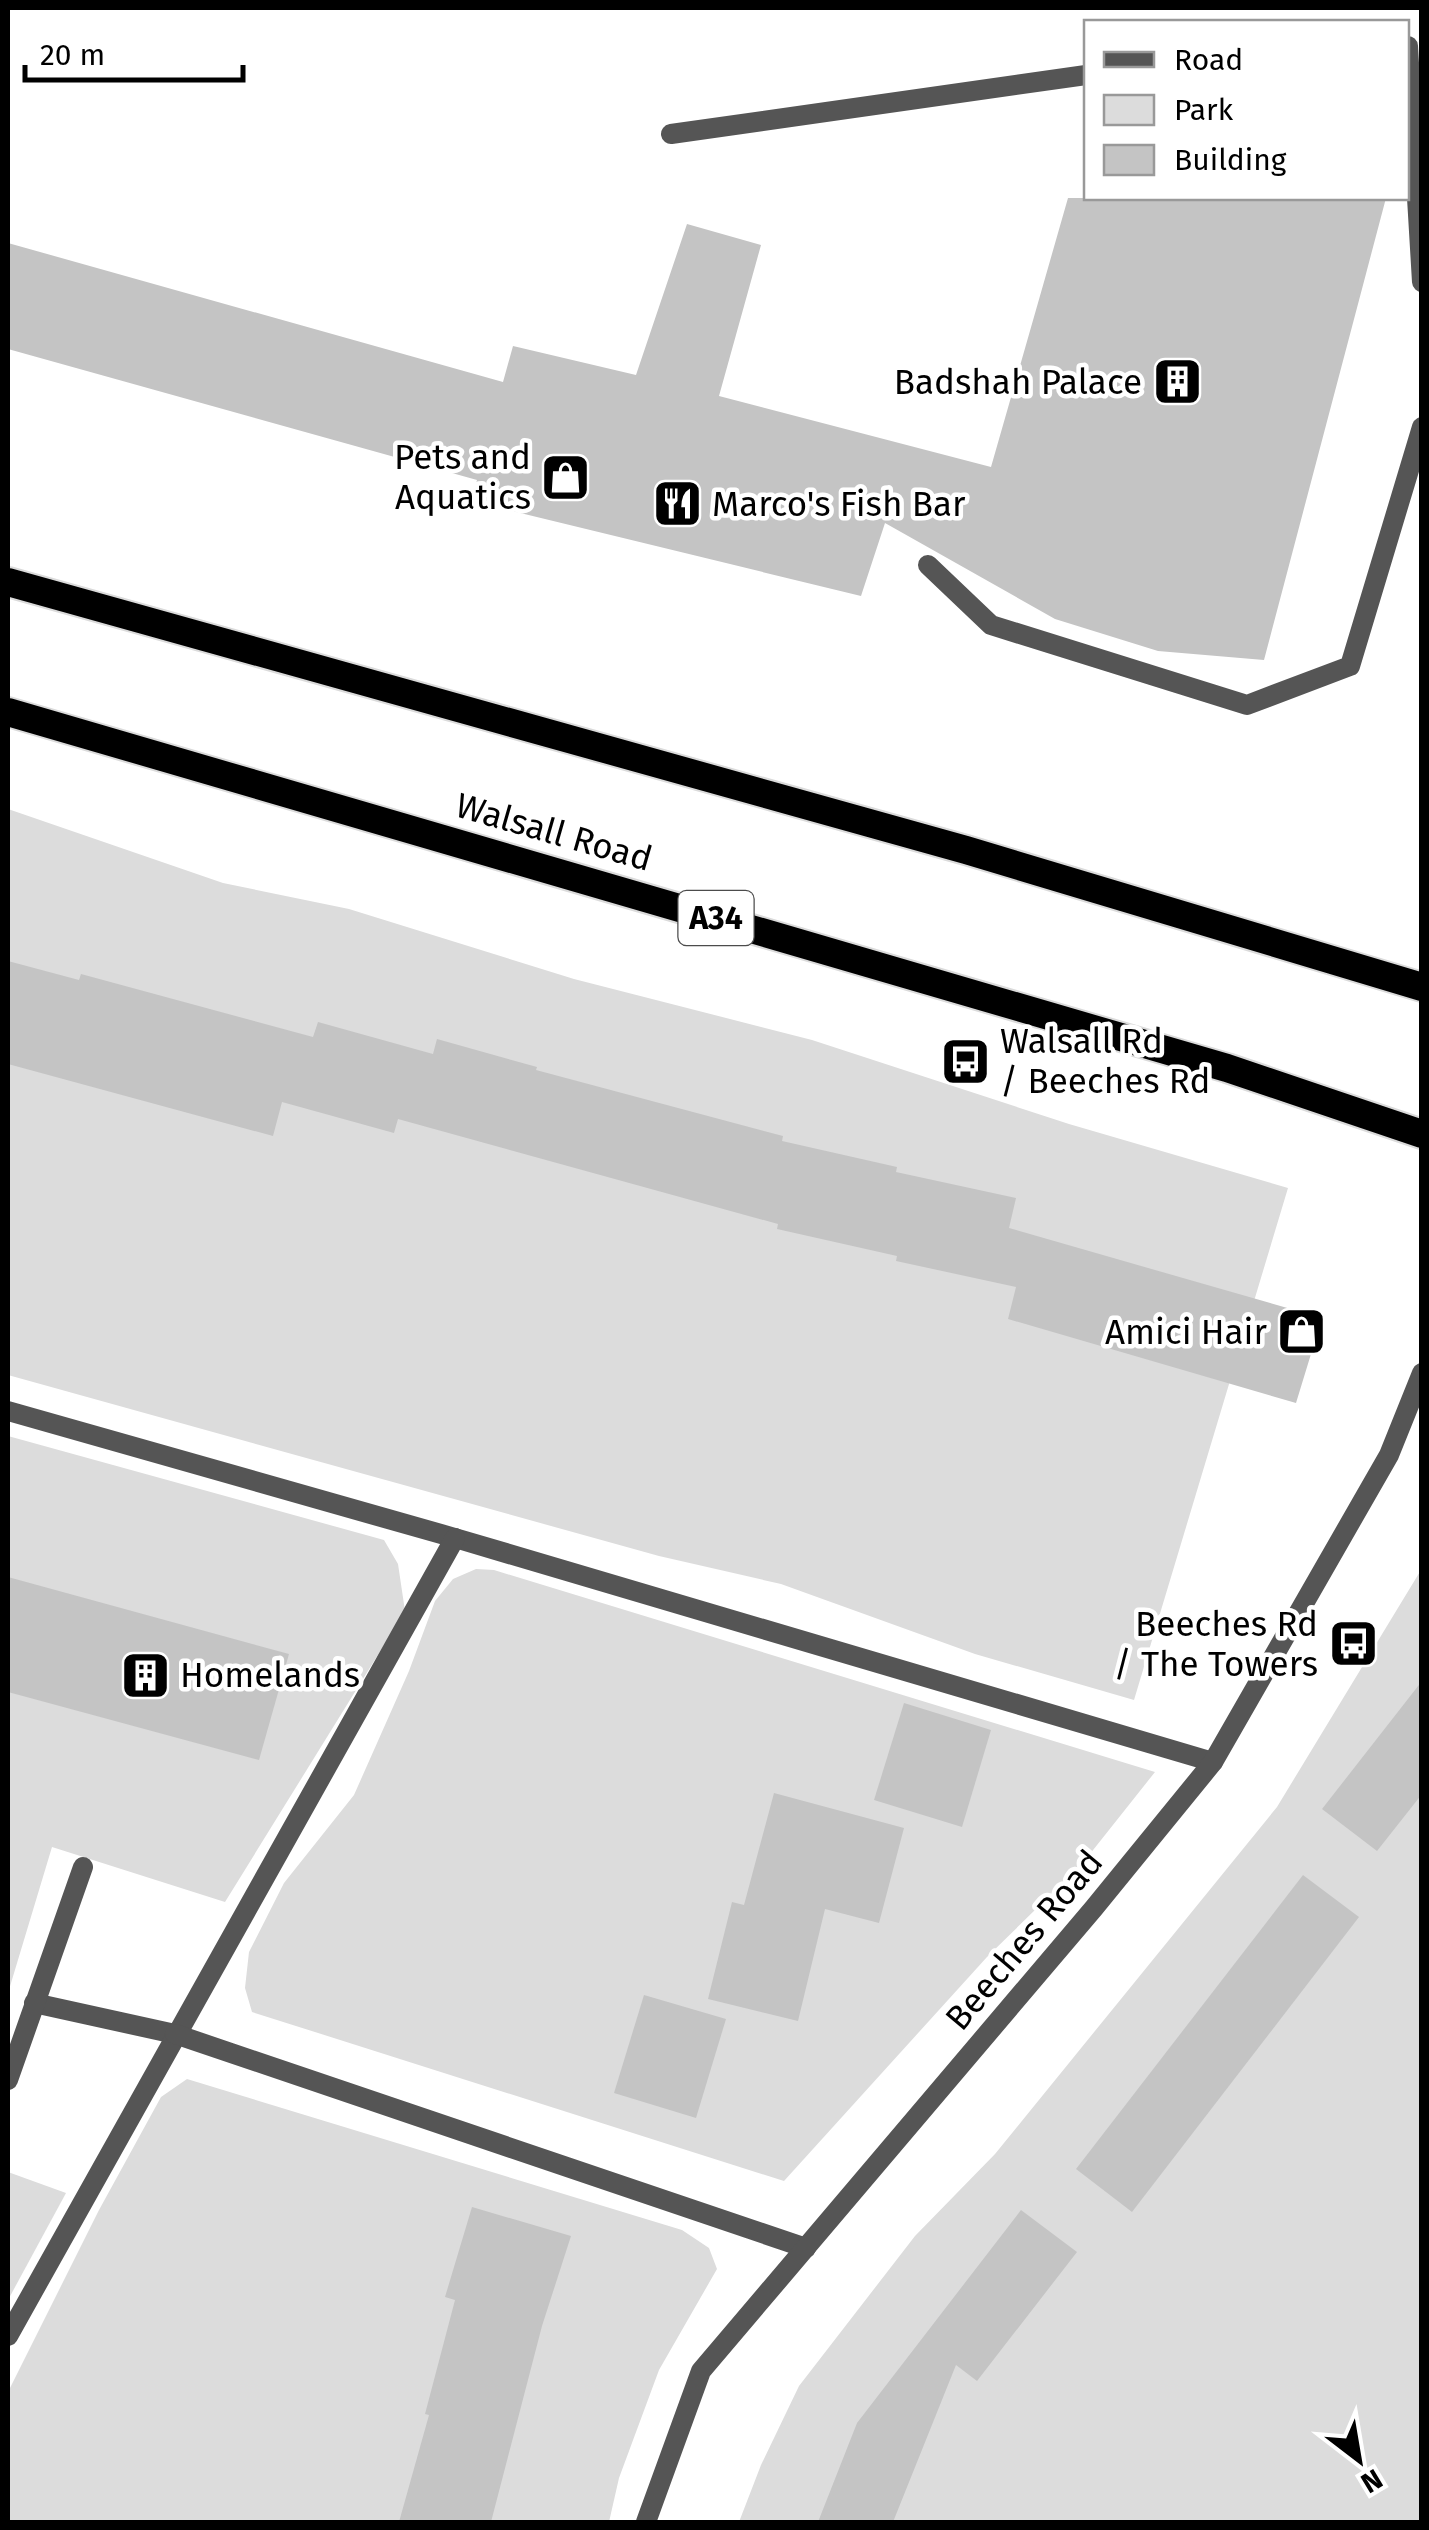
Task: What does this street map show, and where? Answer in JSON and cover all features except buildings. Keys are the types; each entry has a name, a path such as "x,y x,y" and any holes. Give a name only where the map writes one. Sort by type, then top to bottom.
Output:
{"highway":[{"path":"8,582 966,850 1422,987"},
{"name":"Walsall Road","path":"8,712 1227,1068 1422,1134"}],"street":[{"path":"1412,46 1422,282"},
{"path":"671,134 1084,75"},
{"path":"928,565 991,625 1247,705 1350,666 1422,427"},
{"name":"Beeches Road","path":"646,2522 701,2370 1094,1908 1213,1762 1389,1454 1422,1373"},
{"path":"8,1411 456,1538 1213,1762"},
{"path":"8,2336 456,1538"},
{"path":"8,2080 84,1868"},
{"path":"34,2003 175,2034 806,2248"}],"green space":[{"path":"8,809 223,883 349,909 574,979 812,1040 1069,1124 1288,1188 1134,1700 975,1654 781,1584 659,1556 8,1375"},
{"path":"8,1436 384,1540 398,1564 405,1611 225,1902 52,1847 8,1993"},
{"path":"476,1569 494,1570 1155,1772 1082,1864 987,1957 784,2181 252,2012 245,1988 249,1952 284,1883 354,1795 435,1601 453,1579"},
{"path":"1421,1570 1421,2522 739,2522 799,2386 915,2236 995,2154 1277,1807"},
{"path":"187,2079 682,2230 709,2248 717,2269 659,2370 619,2478 609,2522 8,2522 8,2392 99,2210 161,2097"},
{"path":"8,2172 66,2193 8,2300"}],"place":[{"name":"Badshah Palace","path":"1177,382"},
{"name":"Pets and Aquatics","path":"566,477"},
{"name":"Marco's Fish Bar","path":"677,504"},
{"name":"Walsall Rd / Beeches Rd","path":"965,1061"},
{"name":"Amici Hair","path":"1302,1332"},
{"name":"Beeches Rd / The Towers","path":"1353,1644"},
{"name":"Homelands","path":"145,1675"}]}
